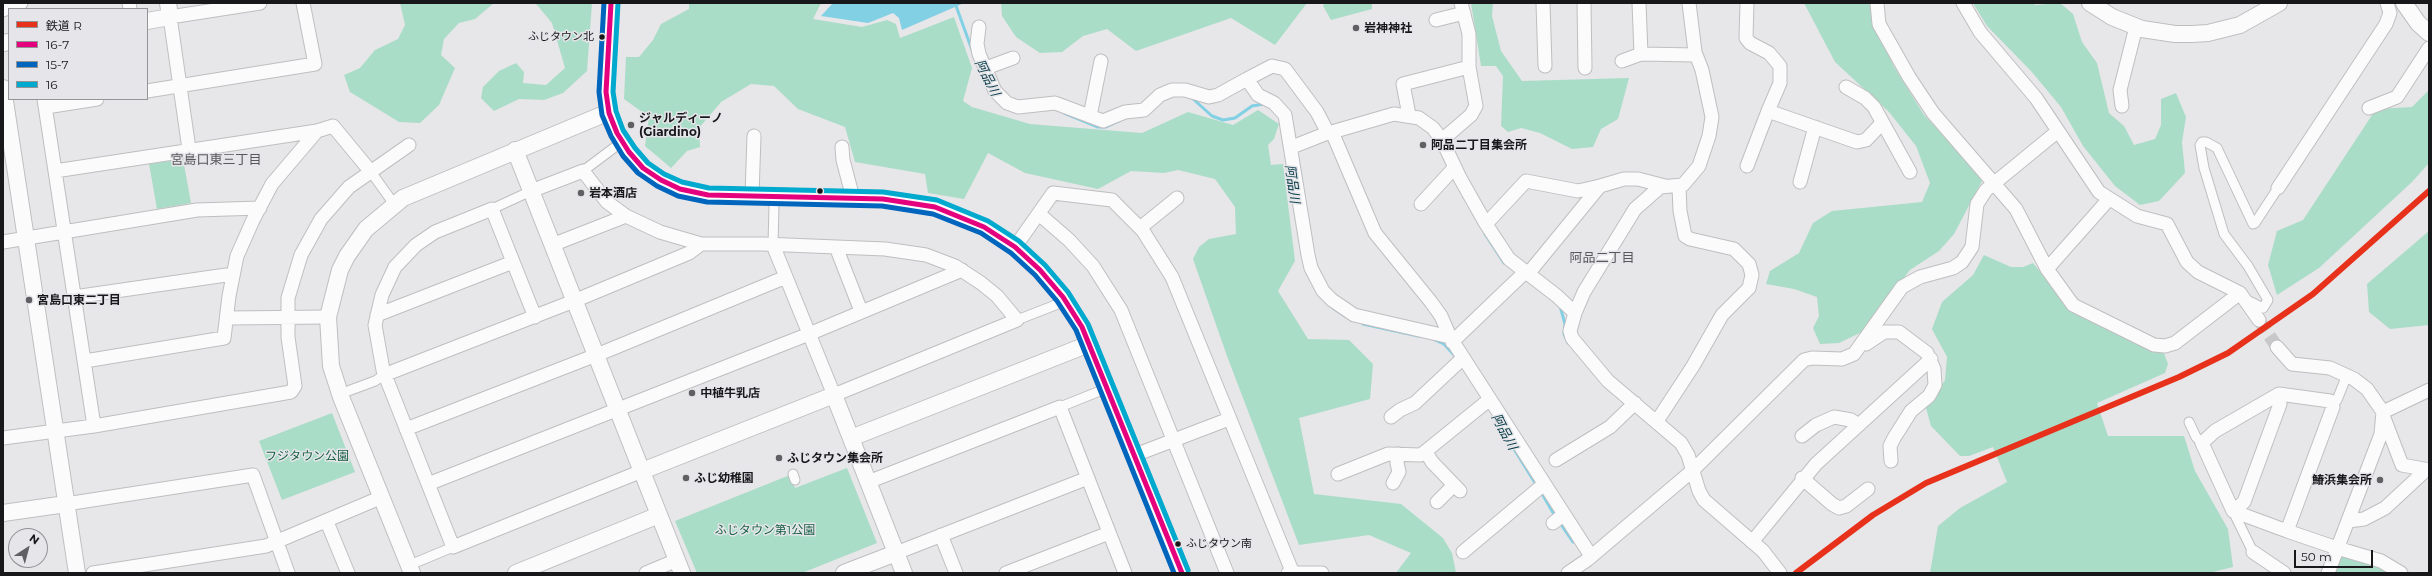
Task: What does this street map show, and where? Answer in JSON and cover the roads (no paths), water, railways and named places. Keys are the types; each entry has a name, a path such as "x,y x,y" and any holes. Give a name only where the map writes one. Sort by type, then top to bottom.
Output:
{"street":[{"path":"8,8 21,3"},
{"path":"148,20 169,10 260,3"},
{"path":"148,91 315,64 303,3"},
{"path":"611,3 606,92 609,112 617,133 629,152 643,168 661,180 680,189 701,194 853,198 900,201 935,207 984,227 1015,247 1052,283 1073,311 1089,344 1182,573"},
{"path":"1543,3 1545,66"},
{"path":"1584,3 1585,68"},
{"path":"1640,3 1641,54"},
{"path":"1486,224 1526,181 1578,191 1624,179 1638,179 1665,186 1678,186 1686,183 1698,168 1711,126 1711,108 1702,70 1696,55 1689,3"},
{"path":"1747,3 1746,38 1750,43 1776,59 1780,66 1780,83 1747,166"},
{"path":"1877,3 1877,17 1882,30 1933,113 2016,209 2048,269 2067,298 2076,307 2159,346 2175,342 2242,296"},
{"path":"1882,30 1884,3"},
{"path":"1963,3 1980,32 2036,98 2095,187 2109,199 2138,216 2167,224 2182,256 2192,268 2242,296 2260,308 2265,306 2268,300 2248,266 2224,234 2204,168 2200,145 2202,142 2206,142 2216,148 2252,224 2255,223 2386,24 2390,14 2387,3"},
{"path":"2090,3 2112,17 2136,27 2175,34 2208,33 2240,24 2279,3"},
{"path":"2404,3 2415,19 2429,33"},
{"path":"1436,20 1462,8 1469,36 1469,67 1476,100 1474,111 1442,140"},
{"path":"169,10 189,149"},
{"path":"979,27 977,44 998,96 1007,103 1018,107 1056,103 1103,121 1122,113 1144,110 1160,95 1172,90 1185,90 1205,97 1214,97 1272,66 1285,69 1317,112 1330,133 1375,232 1432,302 1441,316 1451,340 1463,358 1487,402 1559,518 1589,558 1591,573"},
{"path":"2122,106 2120,90 2136,27"},
{"path":"2369,108 2397,97 2429,48"},
{"path":"1622,61 1641,54 1696,55"},
{"path":"986,68 1013,58"},
{"path":"1090,116 1102,61"},
{"path":"1409,115 1403,84 1469,67"},
{"path":"1247,79 1258,95 1274,103 1285,114 1292,147 1308,255 1311,268 1323,291 1332,300 1354,315 1451,340"},
{"path":"1846,87 1865,98 1874,107 1910,172"},
{"path":"3,88 77,573"},
{"path":"84,100 45,103 94,426"},
{"path":"1768,111 1857,142 1866,140 1882,123"},
{"path":"609,112 418,190 394,204 366,229 347,256 335,285 328,317 328,350 335,382 382,497 415,568 453,547 1058,304"},
{"path":"1292,147 1330,133 1386,116 1409,115 1426,122 1442,140 1452,170 1509,259 1523,274 1558,296 1575,313"},
{"path":"56,171 189,149 316,131 333,126 371,172 394,204"},
{"path":"1800,182 1815,127"},
{"path":"85,361 224,338 237,256 272,184 316,131"},
{"path":"1857,351 1902,287 1920,277 1952,268 1966,258 1973,241 1978,202 1993,184 2058,131"},
{"path":"752,196 754,136"},
{"path":"3,438 94,426 290,392 295,386 287,318 288,298 293,275 311,236 333,204 349,188 409,145"},
{"path":"842,147 843,160 853,198"},
{"path":"453,547 384,375 376,336 377,315 386,284 395,267 408,252 435,232 492,209 531,191 583,171 615,148"},
{"path":"514,150 679,567 646,573"},
{"path":"1421,204 1452,170"},
{"path":"583,171 607,202 626,216 660,232 701,244 836,247 906,251 936,258 962,270 989,289 1017,320"},
{"path":"1451,340 1523,274 1532,269 1600,186"},
{"path":"1665,186 1655,190 1629,216 1584,292 1575,313 1570,331 1572,338 1608,381 1632,406 1657,421 1681,442 1689,474 1704,500 1765,554 1779,572"},
{"path":"1657,421 1693,366 1722,315 1749,288 1752,275 1749,264 1734,249 1690,239 1685,236 1680,211 1678,186"},
{"path":"1015,247 1053,194 1105,198 1112,200 1140,228 1151,242 1172,277 1290,572 1322,573"},
{"path":"1140,228 1177,198"},
{"path":"2048,269 2109,199"},
{"path":"774,205 773,245 834,394 904,573"},
{"path":"3,242 197,210 260,208"},
{"path":"492,209 534,317"},
{"path":"1039,214 1082,253 1113,295 1128,326 1227,573"},
{"path":"552,245 626,216"},
{"path":"348,391 375,381 384,375 574,301 689,253 701,244"},
{"path":"836,247 861,311"},
{"path":"377,315 513,262"},
{"path":"428,484 810,334 861,311 962,270"},
{"path":"74,297 233,274"},
{"path":"406,429 596,355 786,277"},
{"path":"2242,296 2259,320"},
{"path":"227,318 328,317"},
{"path":"1568,573 1589,558 1689,474 1804,360 1812,358 1842,359 1857,351 1881,333 1895,331 1911,340 1927,353 1931,359 1936,376 1935,385 1926,400 1911,411 1894,438 1890,446 1891,461"},
{"path":"851,438 1089,344"},
{"path":"2277,347 2292,364 2330,368 2347,375 2366,389 2383,412 2402,465 2428,470"},
{"path":"1391,418 1401,409 1415,403 1463,358"},
{"path":"1752,542 1802,478 1931,359"},
{"path":"2287,531 2333,404 2337,400 2347,375"},
{"path":"2383,412 2429,390"},
{"path":"868,482 1100,392"},
{"path":"2202,443 2215,431 2279,394 2330,401 2333,404"},
{"path":"2233,511 2244,502 2280,404 2279,394"},
{"path":"1338,474 1388,454 1421,455 1487,402"},
{"path":"1556,460 1610,427 1632,406"},
{"path":"1060,407 1125,573"},
{"path":"2328,573 2381,434 2383,412"},
{"path":"1802,436 1824,420 1834,417 1852,420 1859,425"},
{"path":"1135,455 1229,419"},
{"path":"2189,422 2196,437 2202,443 2253,552 2284,573"},
{"path":"1426,452 1432,462 1457,488 1437,502"},
{"path":"1393,483 1399,472 1397,463 1398,454"},
{"path":"2348,520 2364,519 2385,508 2428,470"},
{"path":"3,513 253,475 288,573"},
{"path":"853,571 1088,478"},
{"path":"1802,478 1832,504 1839,508 1846,506 1868,489"},
{"path":"1463,552 1540,488"},
{"path":"93,573 136,570 266,546 327,522 382,497"},
{"path":"2233,511 2337,548 2381,561 2401,573"},
{"path":"516,573 659,514"},
{"path":"327,522 348,573"},
{"path":"1006,573 1109,533"},
{"path":"941,535 956,573"}],"water":[{"path":"833,3 964,3 902,30 899,18 893,13 868,23 821,16"}],"waterway":[{"name":"阿品川","path":"955,3 972,50"},
{"name":"阿品川","path":"1192,98 1212,116 1223,120 1235,118 1252,106 1264,104"},
{"name":"阿品川","path":"1064,113 1098,127 1106,127 1119,121"},
{"path":"1485,234 1504,263"},
{"path":"1560,306 1565,324 1564,334 1568,343"},
{"name":"阿品川","path":"1333,308 1345,316"},
{"name":"阿品川","path":"1363,324 1418,336"},
{"name":"阿品川","path":"1435,340 1444,344 1454,355"},
{"name":"阿品川","path":"1504,433 1537,486"},
{"name":"阿品川","path":"1541,492 1555,516"},
{"name":"阿品川","path":"1560,523 1573,542"}],"tunnel":[{"path":"2259,320 2277,347"}],"rail line":[{"name":"R","path":"1796,573 1873,515 1926,483 2179,377 2228,353 2313,294 2429,191"}],"place":[{"name":"岩神神社","path":"1356,28"},
{"name":"ふじタウン北","path":"602,37"},
{"name":"ジャルディーノ (Giardino)","path":"631,125"},
{"name":"阿品二丁目集会所","path":"1423,145"},
{"name":"岩本酒店","path":"581,193"},
{"name":"宮島口東二丁目","path":"29,300"},
{"name":"中植牛乳店","path":"692,393"},
{"name":"ふじタウン集会所","path":"779,458"},
{"name":"ふじ幼稚園","path":"686,478"},
{"name":"鰆浜集会所","path":"2380,480"},
{"name":"ふじタウン南","path":"1178,544"}],"district":[{"name":"宮島口東三丁目","path":"216,160"},
{"name":"阿品二丁目","path":"1602,258"}],"park label":[{"name":"フジタウン公園","path":"307,456"},
{"name":"ふじタウン第1公園","path":"765,530"}]}
